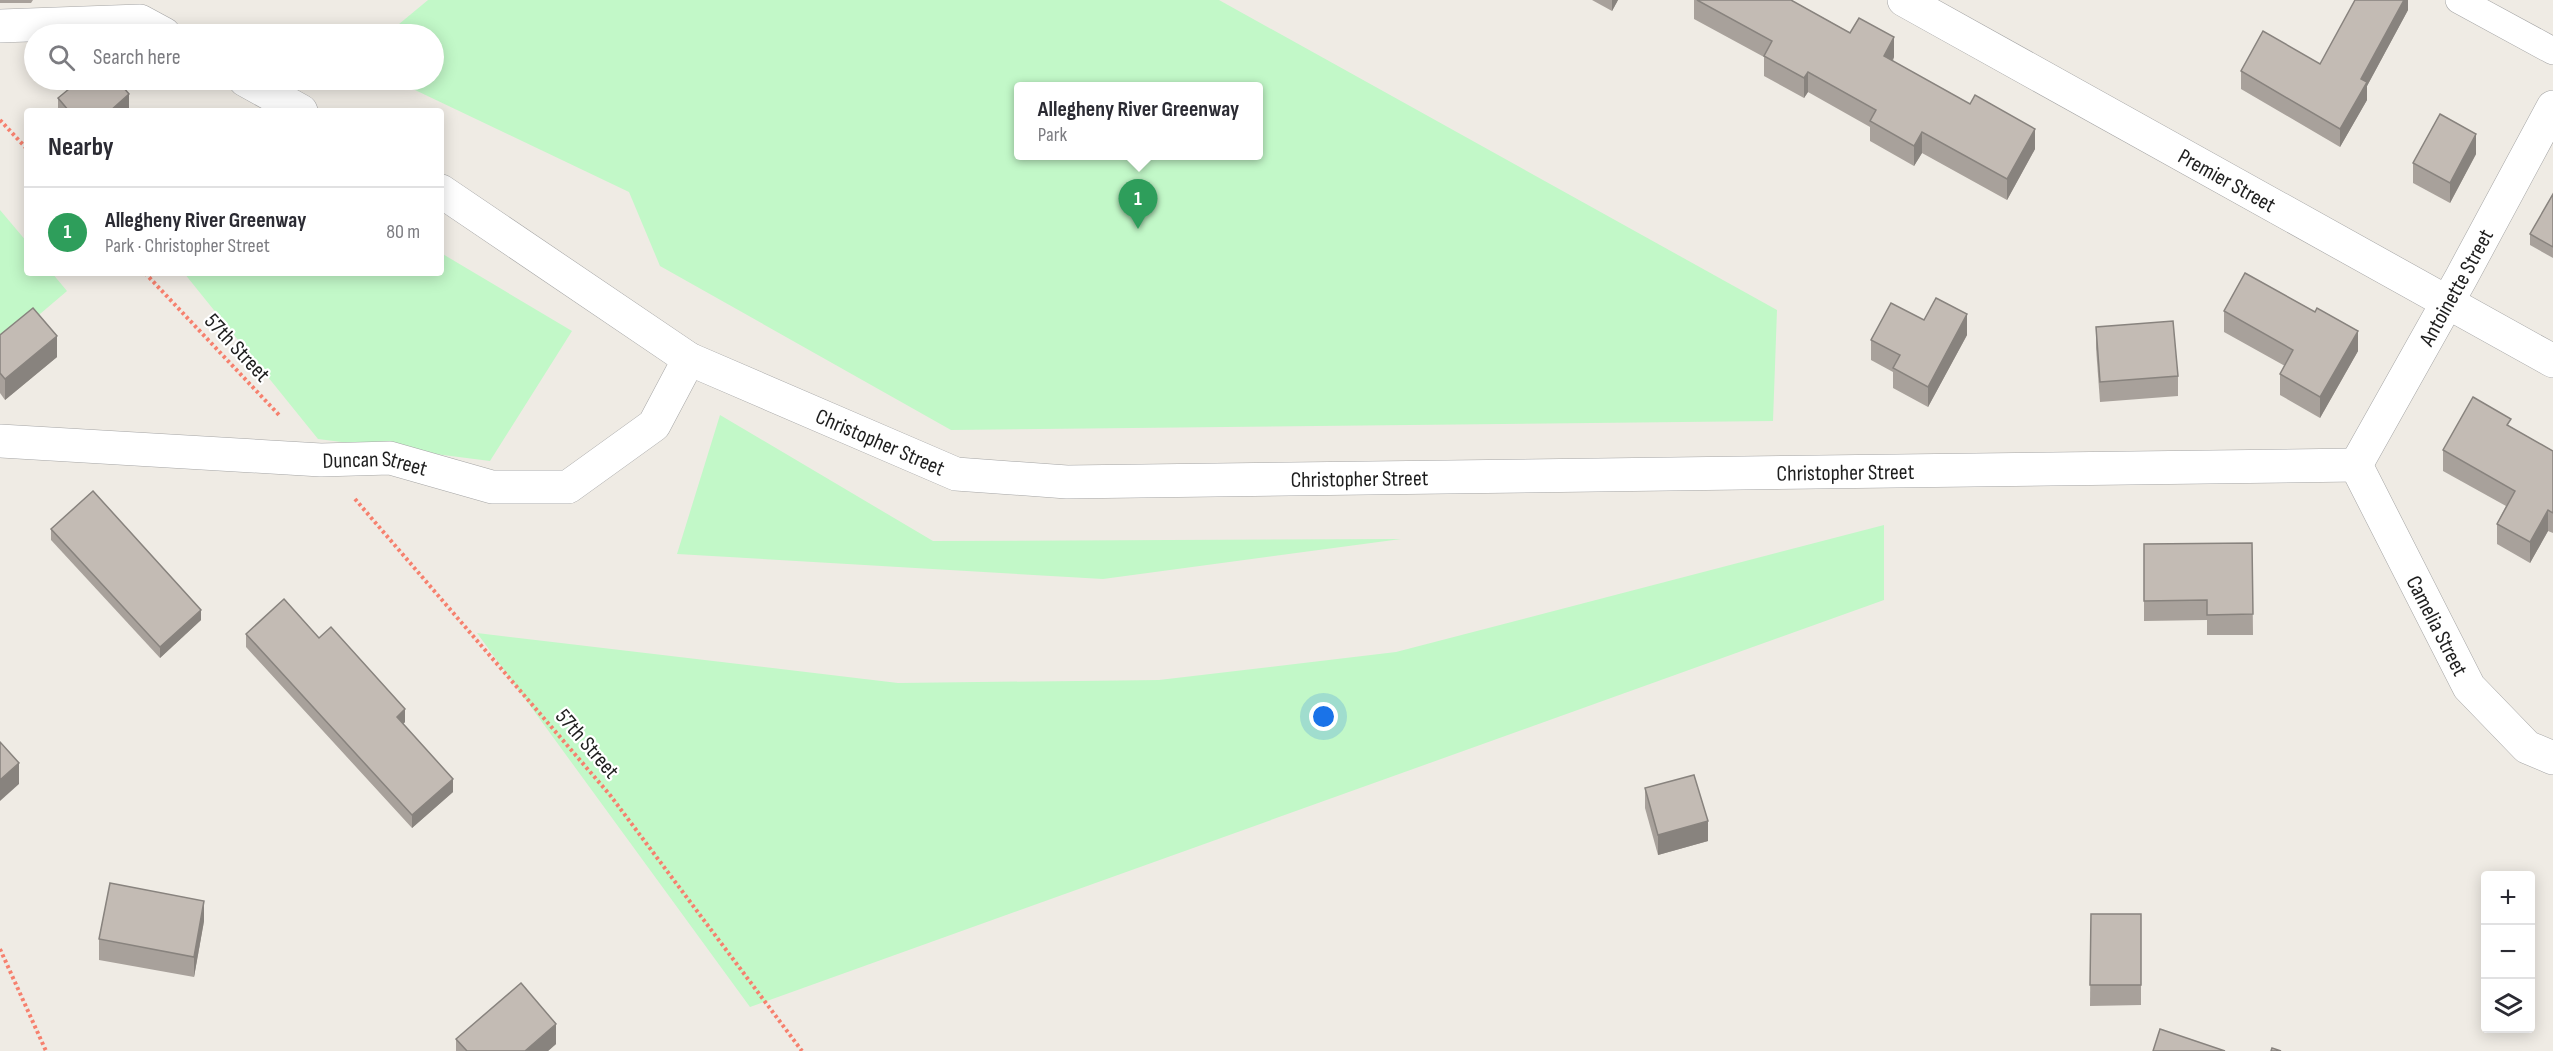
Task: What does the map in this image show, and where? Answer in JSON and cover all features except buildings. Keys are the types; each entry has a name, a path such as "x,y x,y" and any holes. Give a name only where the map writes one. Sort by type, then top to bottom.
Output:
{"street":[{"name":"Premier Street","path":"1904,0 2553,361"},
{"path":"56,24 140,21 146,24"},
{"path":"0,26 24,25"},
{"path":"263,90 296,108"},
{"name":"Antoinette Street","path":"2356,465 2448,302 2553,107"},
{"name":"Christopher Street","path":"444,193 689,359 956,474 1067,482 2356,465"},
{"name":"Duncan Street","path":"0,441 321,460 390,458 492,487 568,487 654,425 689,359"},
{"name":"Camelia Street","path":"2356,465 2469,687 2527,747 2553,758"}],"lane":[{"path":"2459,0 2553,51"}],"path":[{"path":"0,120 24,146"},
{"name":"57th Street","path":"148,276 283,419"},
{"name":"57th Street","path":"354,499 610,795 801,1051"},
{"path":"0,950 46,1051"}],"green space":[{"path":"428,0 1219,0 1777,310 1773,421 951,430 660,266 629,192 415,90 444,90 444,24 399,24"},
{"path":"0,210 24,238 24,276 54,276 67,291 0,348"},
{"path":"444,255 572,331 490,461 318,439 186,276 444,276"},
{"path":"720,415 933,541 1401,539 1103,579 677,554"},
{"path":"1884,525 1884,600 750,1007 477,633 898,683 1159,680 1396,652"}],"place":[{"name":"Allegheny River Greenway","path":"1138,229"}]}
